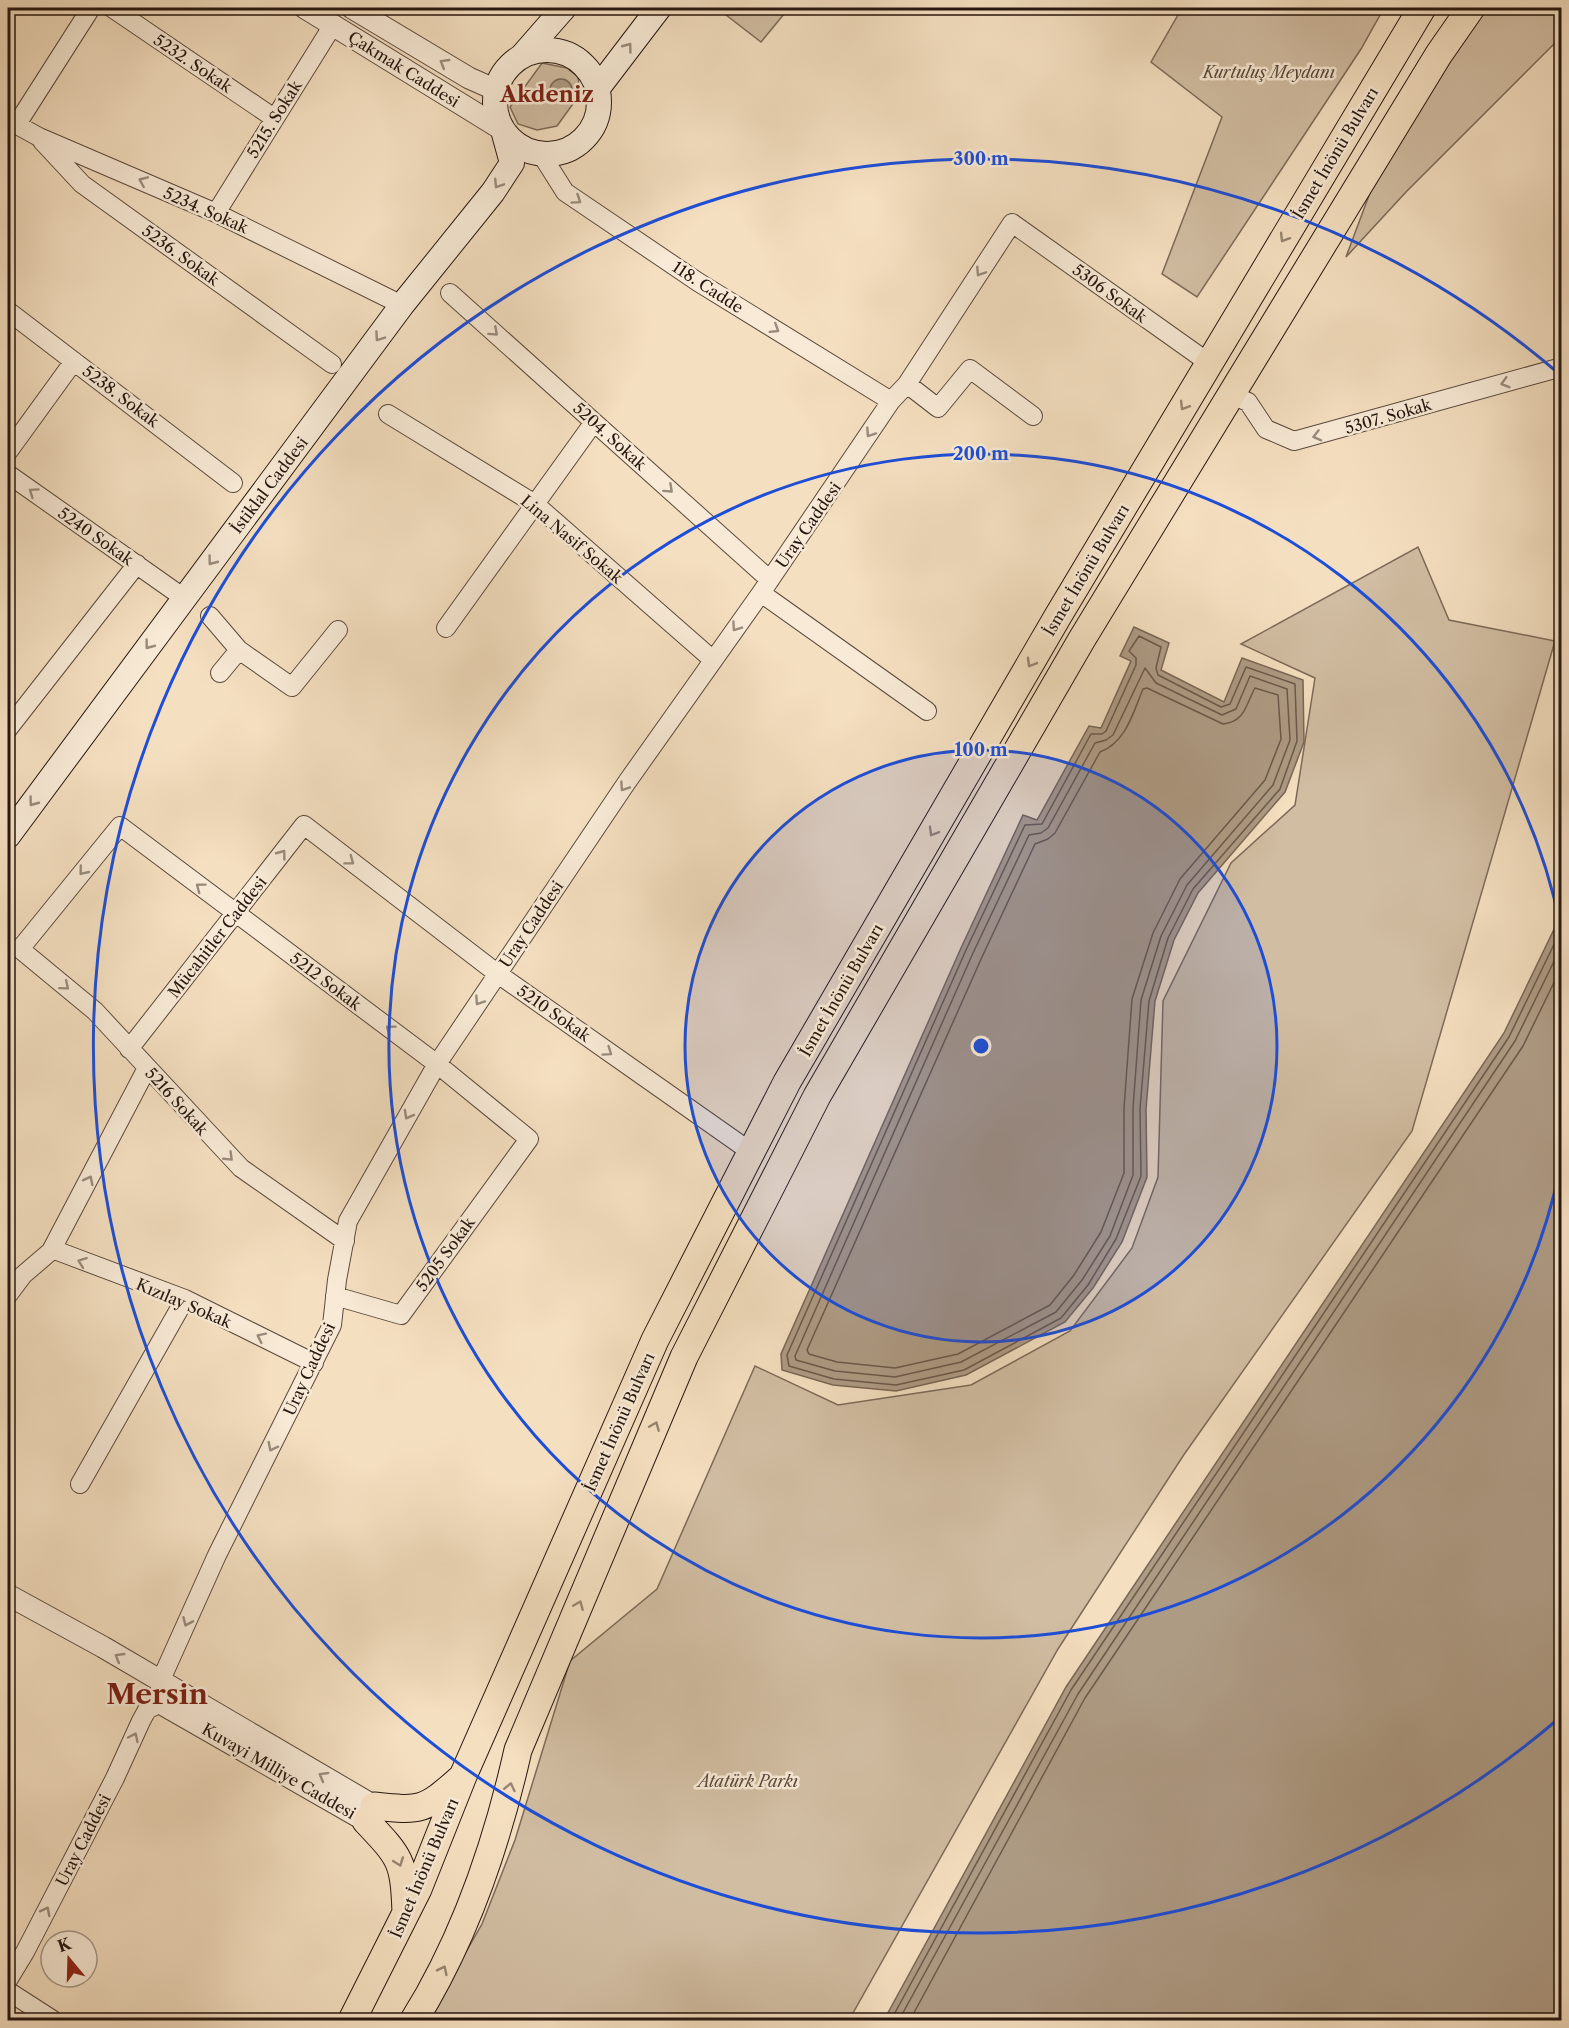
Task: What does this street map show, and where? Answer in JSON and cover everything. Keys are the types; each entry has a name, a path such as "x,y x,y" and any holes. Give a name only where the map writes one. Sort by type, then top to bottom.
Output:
{"main road":[{"path":"522,56 552,50 568,54 581,62 591,74 598,88 599,104 596,121 587,136 574,147 559,153 542,154 526,150 513,142 502,130 496,114 496,90 508,66 522,56 564,8"},
{"path":"598,88 658,8"},
{"path":"1400,46 1407,8"},
{"name":"İsmet İnönü Bulvarı","path":"352,2020 406,1915 463,1776 655,1340 788,1082 1058,616 1422,8"},
{"name":"İsmet İnönü Bulvarı","path":"414,2020 434,1989 458,1939 504,1812 518,1750 684,1357 817,1096 1082,639 1439,54 1471,8"},
{"name":"İstiklal Caddesi","path":"8,836 402,305 493,192 512,163 502,130"},
{"path":"406,1915 404,1876 395,1852 370,1814 412,1810 437,1800 463,1776"}],"street":[{"path":"10,122 91,8"},
{"name":"5232. Sokak","path":"112,8 274,118"},
{"name":"Çakmak Caddesi","path":"305,8 502,130"},
{"name":"Çakmak Caddesi","path":"352,8 469,78 496,90"},
{"name":"5215. Sokak","path":"216,213 333,25"},
{"name":"5234. Sokak","path":"10,122 216,213 402,305"},
{"name":"5236. Sokak","path":"39,136 82,184 333,364"},
{"name":"118. Cadde","path":"542,154 566,192 698,282 891,401"},
{"name":"5306 Sokak","path":"1012,223 1209,363"},
{"name":"Uray Caddesi","path":"160,1682 217,1555 332,1325 348,1221 436,1064 627,782 891,401 907,384 1012,223"},
{"name":"5204. Sokak","path":"450,293 594,422 765,586 927,711"},
{"name":"5238. Sokak","path":"8,311 233,483"},
{"path":"8,452 74,361"},
{"name":"5307. Sokak","path":"1230,394 1248,402 1266,429 1294,441 1562,367"},
{"path":"907,384 938,408 970,369 1033,416"},
{"name":"Lina Nasif Sokak","path":"388,414 535,504 713,660"},
{"path":"446,628 594,422"},
{"name":"5240 Sokak","path":"8,474 184,598"},
{"path":"8,729 137,564"},
{"path":"210,616 239,650 292,687 338,630"},
{"path":"220,673 239,650"},
{"name":"5210 Sokak","path":"304,825 498,974 751,1152"},
{"name":"Mücahitler Caddesi","path":"129,1049 304,825"},
{"name":"5212 Sokak","path":"20,949 120,826 436,1064 529,1139"},
{"name":"5216 Sokak","path":"20,949 95,1011 241,1168 310,1219 345,1241"},
{"path":"8,1295 23,1275 52,1249 147,1068"},
{"name":"5205 Sokak","path":"335,1296 401,1315 529,1139"},
{"name":"Kızılay Sokak","path":"52,1249 185,1299 314,1363"},
{"path":"80,1484 185,1299"},
{"name":"Kuvayi Milliye Caddesi","path":"8,1595 160,1682 370,1814"},
{"path":"160,1682 160,1703"},
{"name":"Uray Caddesi","path":"8,1980 25,1952 110,1788 147,1710 160,1703"},
{"name":"Kuvayi Milliye Caddesi","path":"160,1703 370,1814"},
{"path":"8,1991 53,2020"}],"green space":[{"path":"717,8 789,8 761,42"},
{"name":"Kurtuluş Meydanı","path":"1182,8 1384,8 1361,49 1197,297 1162,274 1222,117 1151,62"},
{"path":"1486,8 1561,8 1561,37 1406,192 1346,257 1380,166"},
{"path":"542,63 567,68 578,77 580,94 557,126 537,130 518,124 510,107"},
{"name":"Atatürk Parkı","path":"1418,547 1449,620 1555,641 1412,1131 1183,1456 1058,1649 849,2020 427,2020 482,1924 515,1840 570,1661 657,1589 755,1366 838,1405 971,1385 1070,1331 1132,1248 1158,1177 1163,1001 1231,863 1295,805 1315,678 1241,644"}],"water":[{"path":"561,79 569,82 572,90 569,98 561,101 553,98 550,90 553,82"},
{"path":"1134,627 1169,643 1161,670 1224,702 1242,658 1303,680 1304,742 1285,792 1198,893 1174,940 1155,1001 1146,1109 1147,1177 1122,1242 1093,1288 1065,1322 966,1375 896,1391 833,1385 782,1370 781,1354 961,948 1023,815 1037,820 1089,726 1101,728 1131,661 1120,656"},
{"path":"1561,907 1561,2020 884,2020 1066,1687 1504,1033 1558,921"}],"district":[{"name":"Akdeniz","path":"547,94"},
{"name":"Mersin","path":"157,1694"}]}
